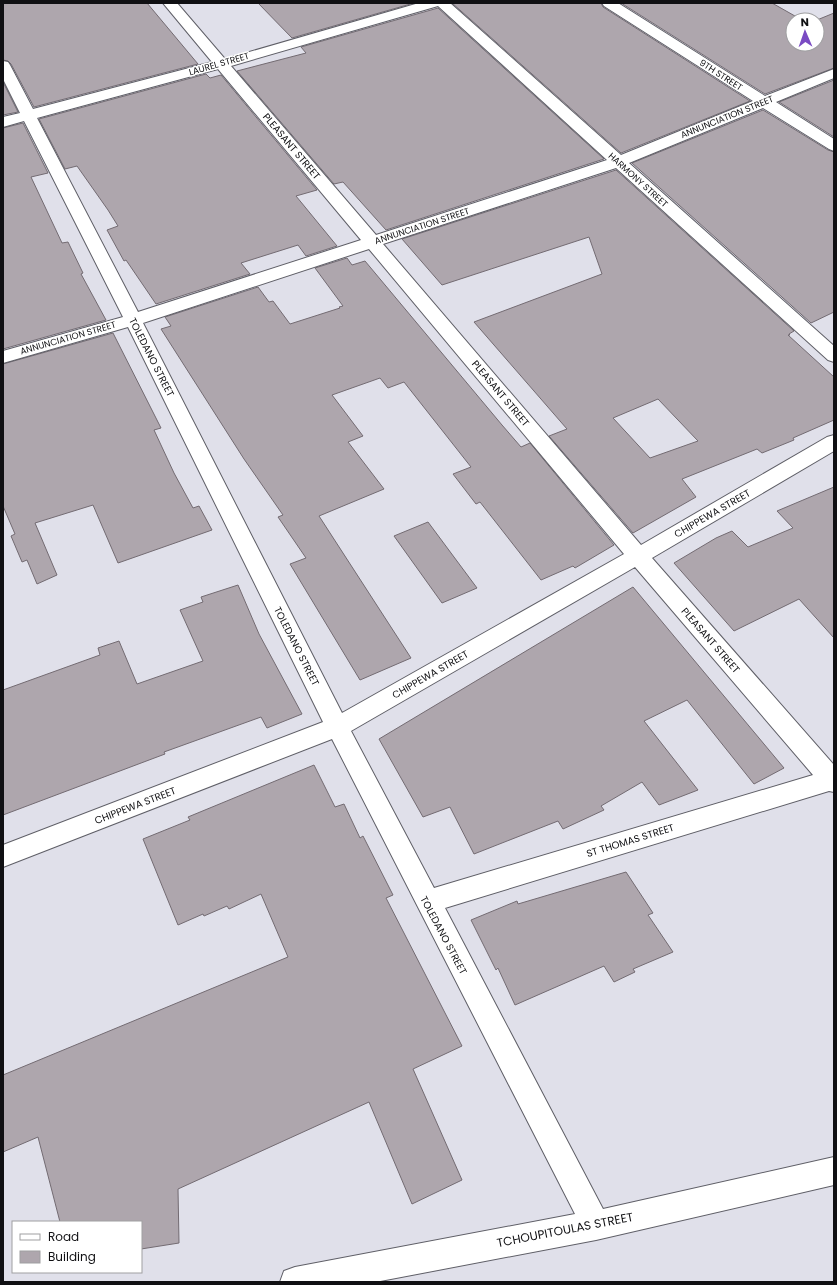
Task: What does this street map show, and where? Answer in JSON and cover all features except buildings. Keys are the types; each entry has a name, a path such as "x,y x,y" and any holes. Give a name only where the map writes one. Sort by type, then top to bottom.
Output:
{"street":[{"name":"PLEASANT STREET","path":"170,3 638,556 833,780"},
{"name":"LAUREL STREET","path":"3,122 222,64 434,3"},
{"name":"HARMONY STREET","path":"442,3 834,356"},
{"name":"9TH STREET","path":"609,3 834,146"},
{"name":"TOLEDANO STREET","path":"3,65 133,320 337,727 596,1225"},
{"name":"ANNUNCIATION STREET","path":"3,357 133,320 618,162 834,73"},
{"name":"CHIPPEWA STREET","path":"3,856 337,727 638,556 834,442"},
{"name":"ST THOMAS STREET","path":"427,902 833,780"},
{"name":"TCHOUPITOULAS STREET","path":"295,1282 596,1225 834,1171"}]}
